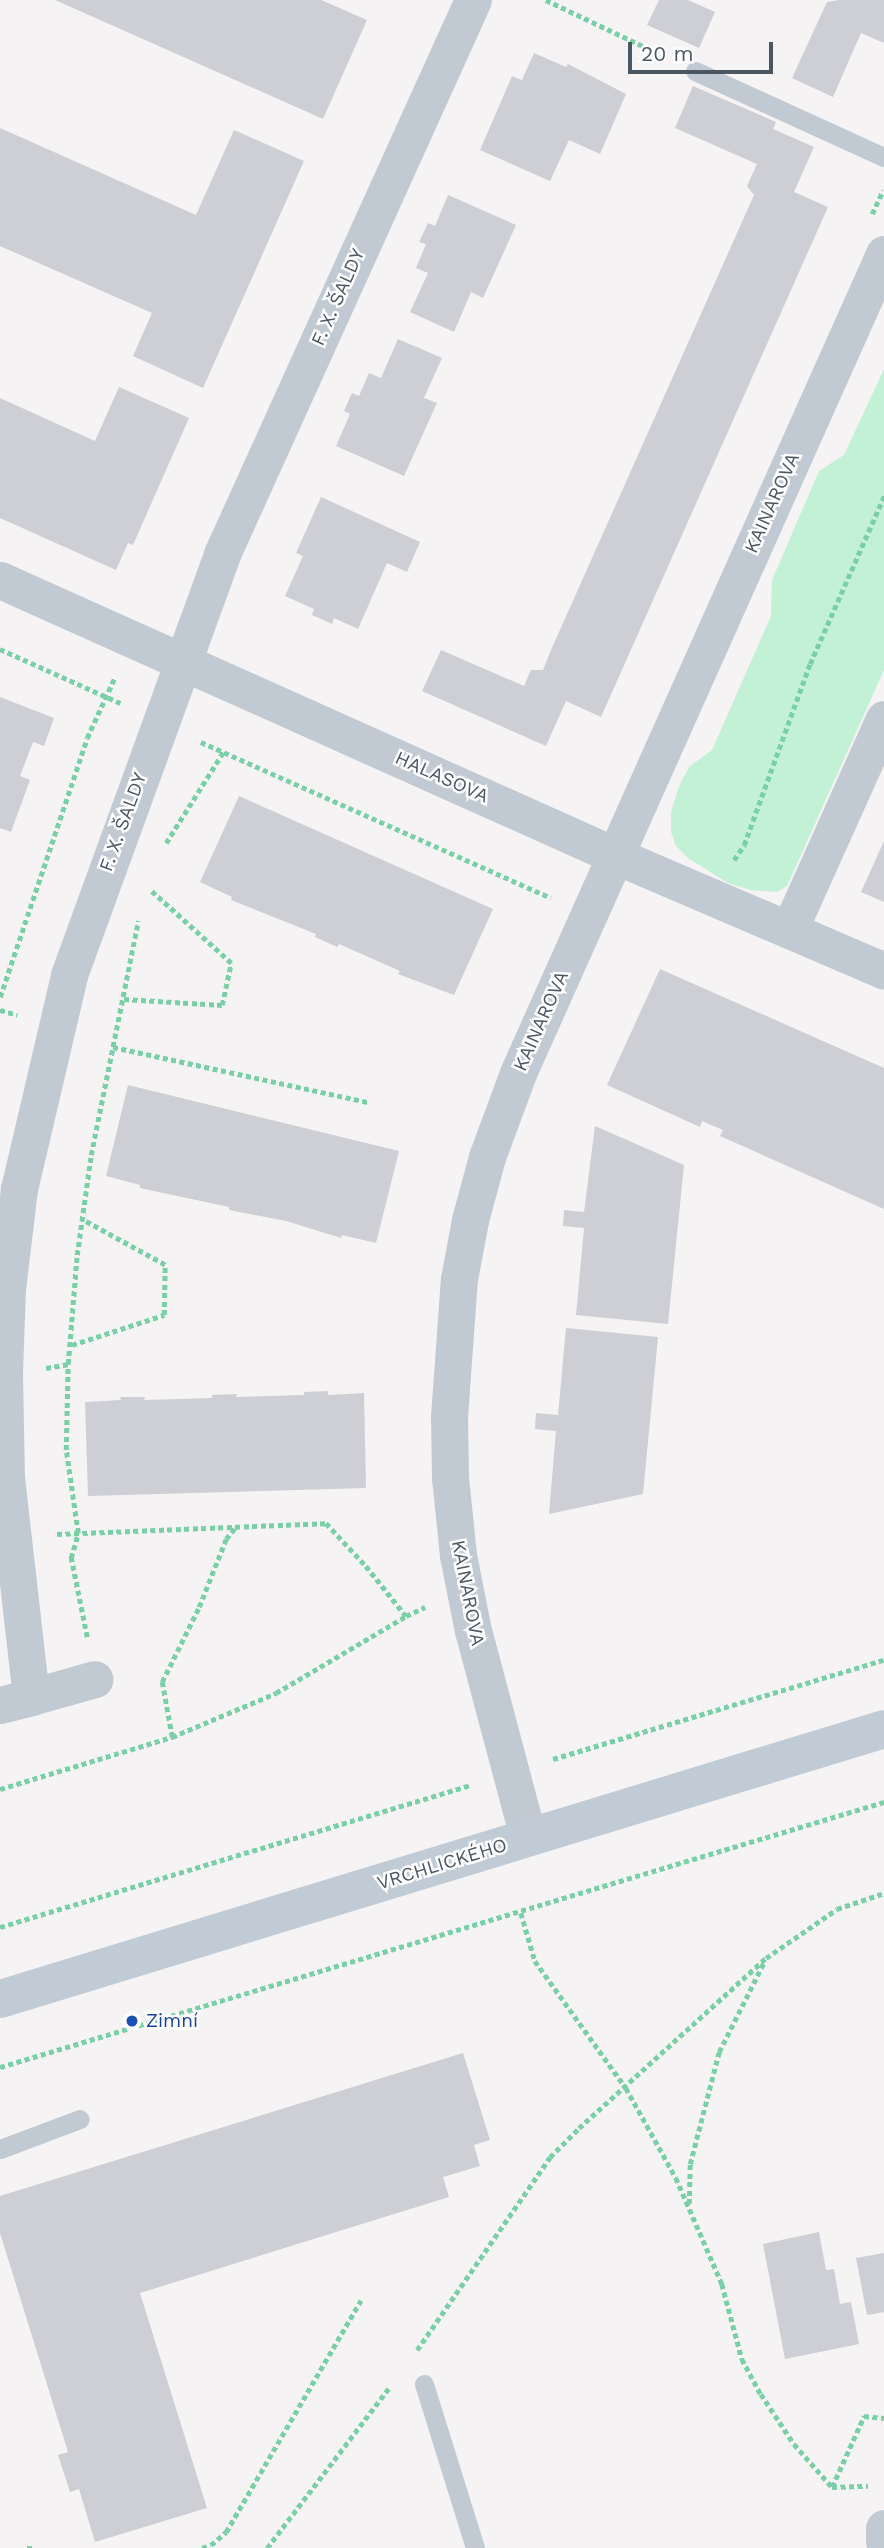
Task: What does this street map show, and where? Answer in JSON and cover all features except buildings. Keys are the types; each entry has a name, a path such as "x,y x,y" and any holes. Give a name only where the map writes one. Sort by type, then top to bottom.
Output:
{"street":[{"name":"F. X. ŠALDY","path":"95,1679 15,1701 6,1478 4,1335 19,1189 69,975 222,554 473,0"},
{"name":"KAINAROVA","path":"528,1837 458,1555 450,1478 449,1417 461,1267 486,1157 518,1073 884,254"},
{"name":"HALASOVA","path":"0,580 182,659 614,855 790,928 884,971"},
{"path":"790,928 884,719"},
{"name":"VRCHLICKÉHO","path":"0,1999 884,1730"},
{"path":"884,2528 884,2541"}],"lane":[{"path":"695,71 884,157"},
{"path":"0,2149 80,2119"},
{"path":"424,2384 475,2548"}],"path":[{"path":"547,0 695,71"},
{"path":"710,895 744,845 810,664 884,496"},
{"path":"0,997 82,750 132,637"},
{"path":"0,649 106,695 159,724 587,915"},
{"path":"162,856 224,751"},
{"path":"144,901 153,878"},
{"path":"124,999 222,1006 231,963 149,889"},
{"path":"95,1679 71,1558 78,1533 66,1450 68,1364 72,1345 77,1255 90,1154 124,999 139,914"},
{"path":"113,1047 368,1102"},
{"path":"72,1345 164,1315 165,1265 83,1220"},
{"path":"10,1537 326,1523 366,1566 406,1616"},
{"path":"172,1737 162,1682 199,1607 226,1539 235,1528"},
{"path":"0,1789 172,1737 276,1693 406,1616 465,1591"},
{"path":"0,1927 884,1660"},
{"path":"0,2067 476,1923 521,1913 884,1801"},
{"path":"412,2357 550,2157 766,1958 837,1909 884,1893"},
{"path":"521,1913 535,1961 625,2088 689,2205 722,2284 742,2359 794,2444 832,2487"},
{"path":"689,2205 692,2152 719,2052 766,1958"},
{"path":"202,2548 211,2546 226,2532 361,2300"},
{"path":"267,2548 396,2378"},
{"path":"832,2487 864,2416 884,2418"},
{"path":"832,2487 871,2486"},
{"path":"27,2548 34,2548"}],"green space":[{"path":"884,369 884,670 787,886 777,892 750,890 728,883 688,858 676,846 671,832 671,812 679,786 689,767 712,750 771,616 772,580 819,471 844,455"}],"place":[{"name":"Zimní","path":"132,2021"}]}
